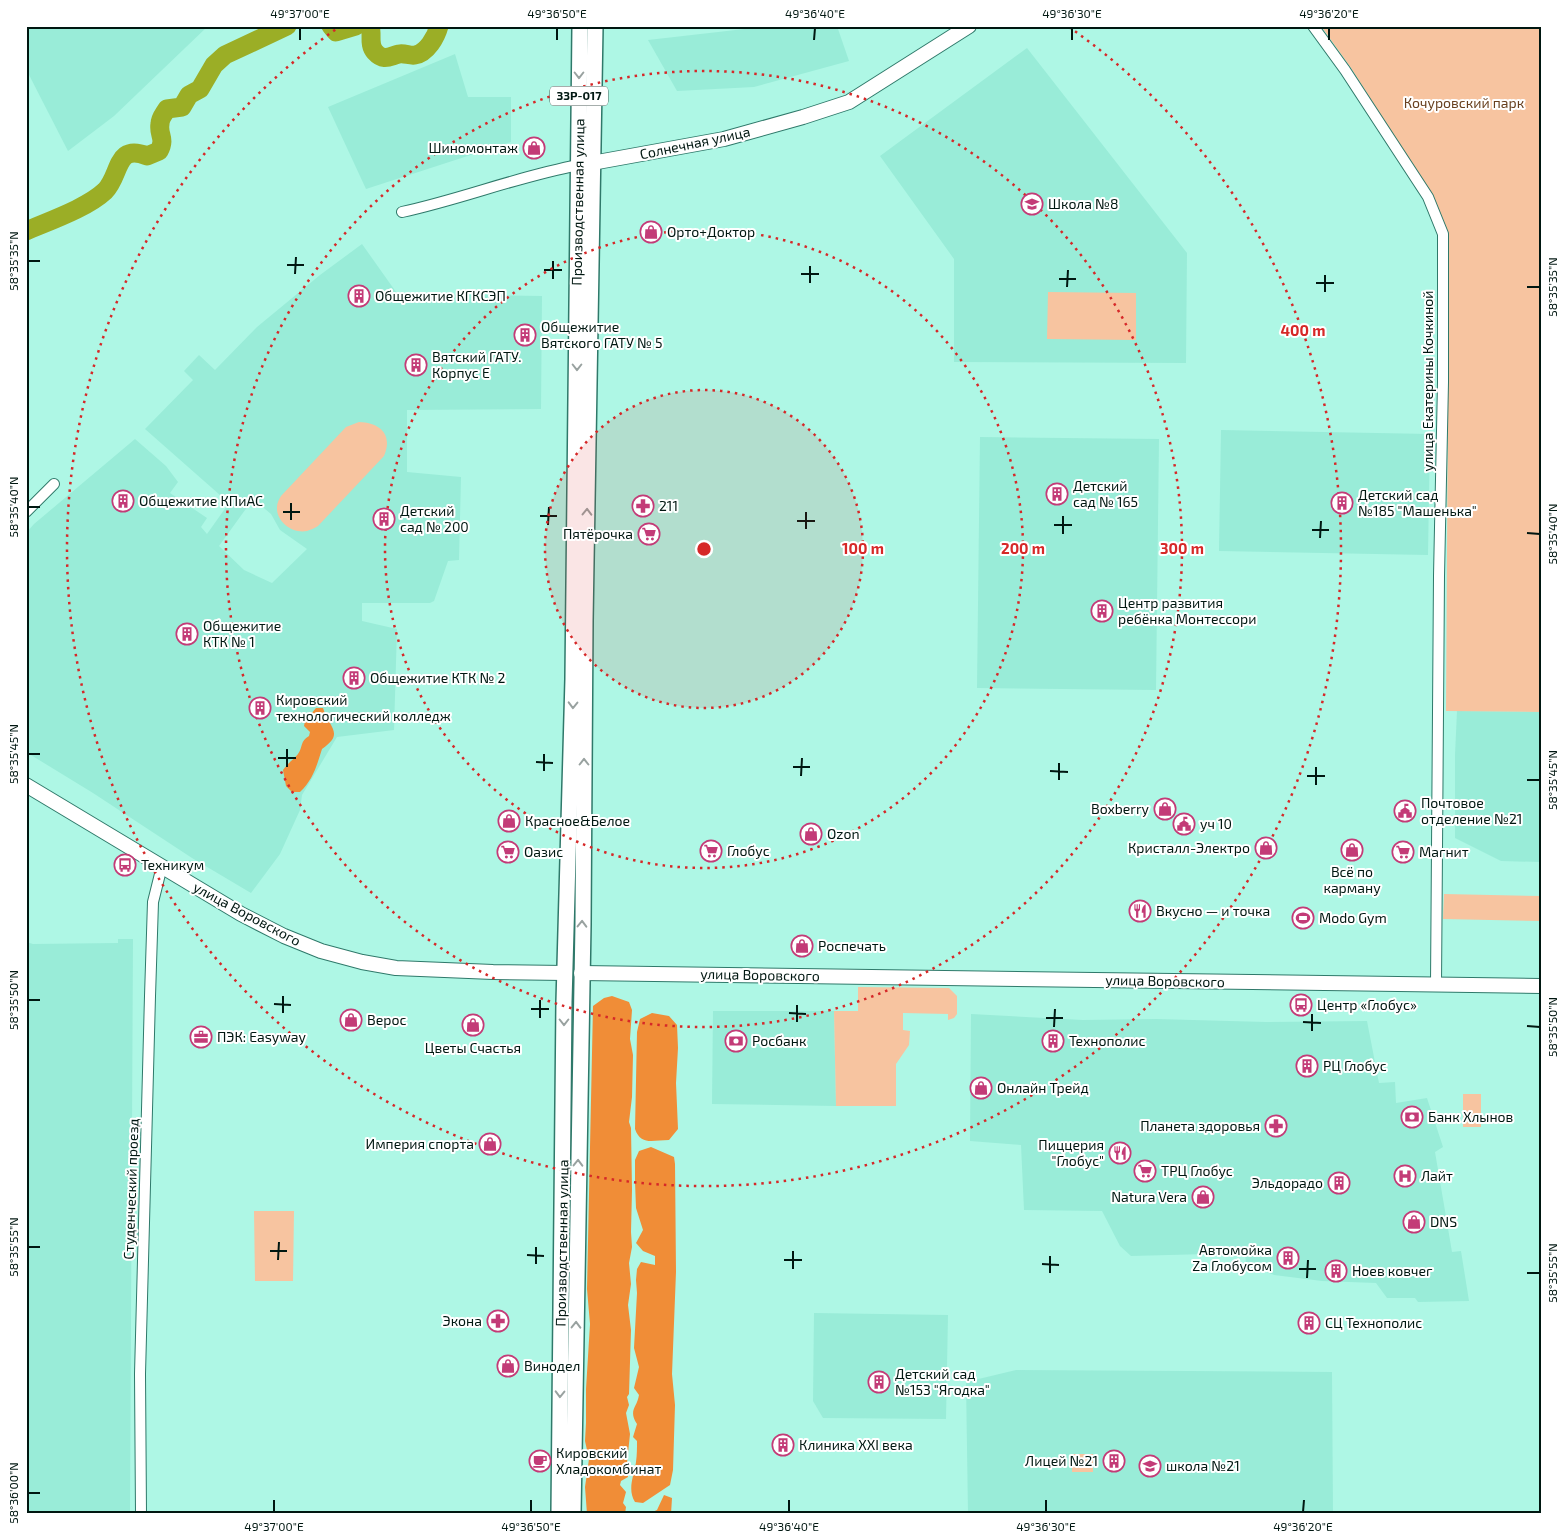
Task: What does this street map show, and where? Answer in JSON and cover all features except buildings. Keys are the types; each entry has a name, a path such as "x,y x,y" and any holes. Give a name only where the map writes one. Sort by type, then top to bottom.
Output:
{"highway":[{"name":"Производственная улица","path":"573,1514 590,303 580,26"},
{"name":"Производственная улица","path":"559,1514 565,973 573,679 577,318 595,26"},
{"name":"улица Воровского","path":"565,973 581,973"}],"main road":[{"name":"Солнечная улица","path":"585,164 724,139 803,117 848,102 969,26"},
{"name":"улица Воровского","path":"26,785 241,914 284,936 321,951 362,962 396,968 565,973"},
{"name":"улица Воровского","path":"581,973 1541,986"}],"street":[{"name":"улица Екатерины Кочкиной","path":"1313,26 1345,70 1428,197 1443,234 1444,382 1439,576 1436,985"},
{"name":"Солнечная улица","path":"402,212 449,201 517,179 585,164"},
{"path":"26,512 54,484"},
{"name":"Студенческий проезд","path":"141,1514 140,1374 153,902 162,866"}],"shaded area":[{"path":"26,26 208,26 114,116 68,151 26,69"},
{"path":"770,26 837,26 849,61 754,87 677,91 648,40"},
{"name":"Школа №8","path":"1027,48 1187,253 1186,363 954,362 954,259 880,156"},
{"path":"455,54 468,97 511,97 511,142 366,189 328,107"},
{"path":"362,244 401,299 415,294 542,296 541,409 407,410 407,472 461,477 459,560 448,561 434,601 430,603 362,603 362,621 397,629 394,730 337,737 302,795 300,810 280,854 251,893 192,858 93,793 26,752 26,533 34,524 135,439 166,466 178,482 170,493 207,518 201,527 207,534 229,503 145,429 193,380 184,371 199,355 215,370 257,327 320,275","holes":["253,499 271,514 280,530 307,549 272,583 244,570 219,546"]},
{"path":"1221,430 1430,434 1428,555 1219,551"},
{"path":"980,437 1159,439 1156,690 977,688"},
{"path":"316,708 323,708 333,730 333,739 322,749 314,772 308,782 300,792 292,792 286,786 283,770 298,754 303,742 309,736 310,732 304,726 305,721"},
{"path":"1457,711 1541,712 1541,862 1501,861 1455,838"},
{"path":"118,939 133,939 130,1514 26,1514 26,942 33,944 118,943"},
{"path":"612,996 629,1002 632,1010 630,1039 633,1055 632,1097 629,1122 631,1128 632,1247 629,1263 631,1284 628,1305 631,1330 629,1394 627,1397 629,1405 626,1413 630,1434 627,1463 628,1477 621,1481 620,1485 626,1492 623,1503 626,1507 625,1514 587,1514 585,1487 589,1459 585,1441 590,1324 587,1289 593,1006 604,998"},
{"path":"713,1011 834,1011 836,1106 712,1104"},
{"path":"652,1013 669,1016 677,1025 676,1083 678,1129 669,1140 644,1140 635,1129 637,1032 640,1019"},
{"path":"971,1014 1083,1020 1367,1021 1379,1083 1395,1082 1396,1103 1427,1098 1443,1147 1435,1152 1452,1252 1461,1251 1469,1301 1418,1302 1415,1298 1387,1298 1376,1283 1322,1281 1274,1275 1246,1263 1245,1253 1131,1256 1120,1246 1102,1211 1024,1210 1021,1145 970,1141"},
{"path":"651,1147 674,1157 675,1164 676,1272 672,1374 675,1405 673,1470 670,1485 643,1503 635,1502 631,1487 637,1449 637,1441 633,1437 637,1424 633,1412 639,1395 634,1388 639,1367 634,1348 636,1280 637,1269 641,1262 655,1265 655,1256 643,1251 636,1243 643,1230 636,1208 635,1160 639,1151"},
{"path":"814,1313 948,1315 946,1419 823,1418 813,1401"},
{"name":"школа №21","path":"1016,1370 1332,1372 1333,1514 968,1514 966,1382"},
{"path":"664,1495 672,1498 671,1514 648,1514 657,1510"}],"green space":[{"name":"Кочуровский парк","path":"1321,26 1541,26 1541,712 1446,711 1449,234 1434,199 1351,68"},
{"path":"1048,292 1136,293 1136,340 1047,339"},
{"path":"359,422 379,428 386,436 387,442 384,456 318,526 307,531 296,531 286,526 279,518 277,512 277,504 281,496 346,427"},
{"path":"1444,894 1541,896 1541,921 1443,919"},
{"path":"858,987 949,988 957,996 957,1014 954,1018 948,1020 948,1014 903,1013 903,1030 910,1031 909,1045 896,1064 896,1106 836,1106 834,1011 858,1011"},
{"path":"1463,1094 1481,1094 1481,1127 1463,1127"},
{"path":"254,1211 294,1211 293,1281 255,1281"},
{"path":"1072,1454 1093,1454 1093,1472 1072,1472"}],"waterway":[{"path":"26,231 67,214 105,191 124,157 137,153 147,156 159,151 162,143 160,122 167,109 182,107 189,95 200,89 214,65 225,55 287,26"},
{"path":"331,26 336,32 356,26"},
{"path":"370,26 373,49 384,58 399,54 419,54 430,44 439,26"}],"place":[{"name":"Шиномонтаж","path":"534,148"},
{"name":"Школа №8","path":"1032,204"},
{"name":"Орто+Доктор","path":"651,232"},
{"name":"Общежитие КГКСЭП","path":"359,296"},
{"name":"Общежитие Вятского ГАТУ № 5","path":"525,335"},
{"name":"Вятский ГАТУ. Корпус Е","path":"416,365"},
{"name":"Детский сад № 165","path":"1057,494"},
{"name":"Общежитие КПиАС","path":"123,501"},
{"name":"Детский сад №185 \"Машенька\"","path":"1342,503"},
{"name":"211","path":"643,506"},
{"name":"Детский сад № 200","path":"384,519"},
{"name":"Пятёрочка","path":"649,534"},
{"name":"Центр развития ребёнка Монтессори","path":"1102,611"},
{"name":"Общежитие КТК № 1","path":"187,634"},
{"name":"Общежитие КТК № 2","path":"354,678"},
{"name":"Кировский технологический колледж","path":"260,708"},
{"name":"Boxberry","path":"1165,809"},
{"name":"Почтовое отделение №21","path":"1405,811"},
{"name":"Красное&Белое","path":"509,821"},
{"name":"уч 10","path":"1184,824"},
{"name":"Ozon","path":"811,834"},
{"name":"Кристалл-Электро","path":"1266,848"},
{"name":"Всё по карману","path":"1352,850"},
{"name":"Глобус","path":"711,851"},
{"name":"Оазис","path":"508,852"},
{"name":"Магнит","path":"1403,852"},
{"name":"Техникум","path":"125,865"},
{"name":"Вкусно — и точка","path":"1140,911"},
{"name":"Modo Gym","path":"1303,918"},
{"name":"Роспечать","path":"802,946"},
{"name":"Центр «Глобус»","path":"1301,1005"},
{"name":"Верос","path":"351,1020"},
{"name":"Цветы Счастья","path":"473,1025"},
{"name":"ПЭК: Easyway","path":"201,1037"},
{"name":"Росбанк","path":"736,1041"},
{"name":"Технополис","path":"1053,1041"},
{"name":"РЦ Глобус","path":"1307,1066"},
{"name":"Онлайн Трейд","path":"981,1088"},
{"name":"Банк Хлынов","path":"1412,1117"},
{"name":"Планета здоровья","path":"1276,1126"},
{"name":"Империя спорта","path":"490,1144"},
{"name":"Пиццерия \"Глобус\"","path":"1120,1153"},
{"name":"ТРЦ Глобус","path":"1145,1171"},
{"name":"Лайт","path":"1405,1176"},
{"name":"Эльдорадо","path":"1339,1183"},
{"name":"Natura Vera","path":"1203,1197"},
{"name":"DNS","path":"1414,1222"},
{"name":"Автомойка Za Глобусом","path":"1288,1258"},
{"name":"Ноев ковчег","path":"1336,1271"},
{"name":"Экона","path":"498,1321"},
{"name":"СЦ Технополис","path":"1309,1323"},
{"name":"Винодел","path":"508,1366"},
{"name":"Детский сад №153 \"Ягодка\"","path":"879,1382"},
{"name":"Клиника XXI века","path":"783,1445"},
{"name":"Кировский Хладокомбинат","path":"540,1461"},
{"name":"Лицей №21","path":"1114,1461"},
{"name":"школа №21","path":"1150,1466"}]}
